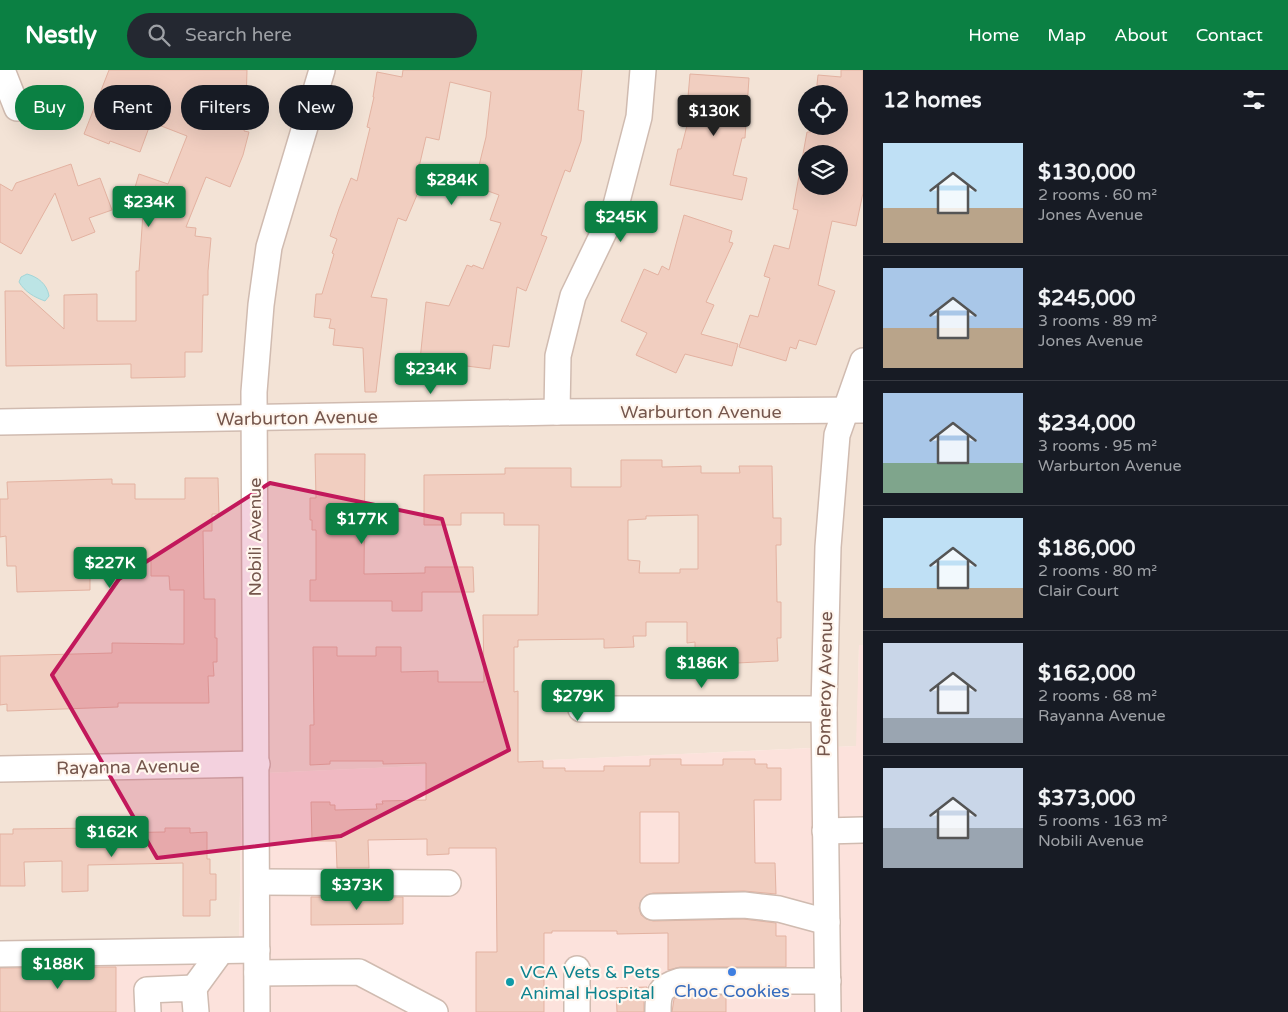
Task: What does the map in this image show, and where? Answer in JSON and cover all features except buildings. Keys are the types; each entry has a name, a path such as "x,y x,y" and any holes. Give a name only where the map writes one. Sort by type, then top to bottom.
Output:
{"street":[{"path":"2,70 15,103"},
{"name":"Nobili Avenue","path":"257,1012 254,419 261,305 269,247 322,70"},
{"path":"557,412 558,356 573,296 615,209 639,117 643,70"},
{"name":"Pomeroy Avenue","path":"828,1012 824,708 828,547 837,435 855,410 863,361"},
{"name":"Warburton Avenue","path":"0,422 254,419 557,412 855,410"},
{"path":"581,709 824,708"},
{"name":"Rayanna Avenue","path":"0,768 257,764"},
{"path":"826,831 863,830"},
{"path":"257,882 448,883"},
{"path":"653,907 744,905 779,909 827,922"},
{"path":"148,1012 147,990 195,1000 221,951"},
{"path":"0,954 221,951 257,962 359,972 435,1012"},
{"path":"577,969 577,1012"},
{"path":"658,1012 658,999 661,991 668,985 680,982 828,981"}],"highlighted area":[{"path":"270,483 442,519 509,750 341,836 157,858 52,675 119,579"}],"shaded area":[{"path":"0,70 863,70 863,645 859,645 857,746 242,774 239,950 0,950"},
{"path":"859,645 863,645 863,1012 0,1012 0,950 239,950 242,774 856,746"}],"water":[{"path":"27,274 35,277 44,285 49,296 45,301 30,294 19,282 21,277"}],"place":[{"name":"Choc Cookies","path":"732,972"},
{"name":"VCA Vets & Pets Animal Hospital","path":"510,982"}]}
